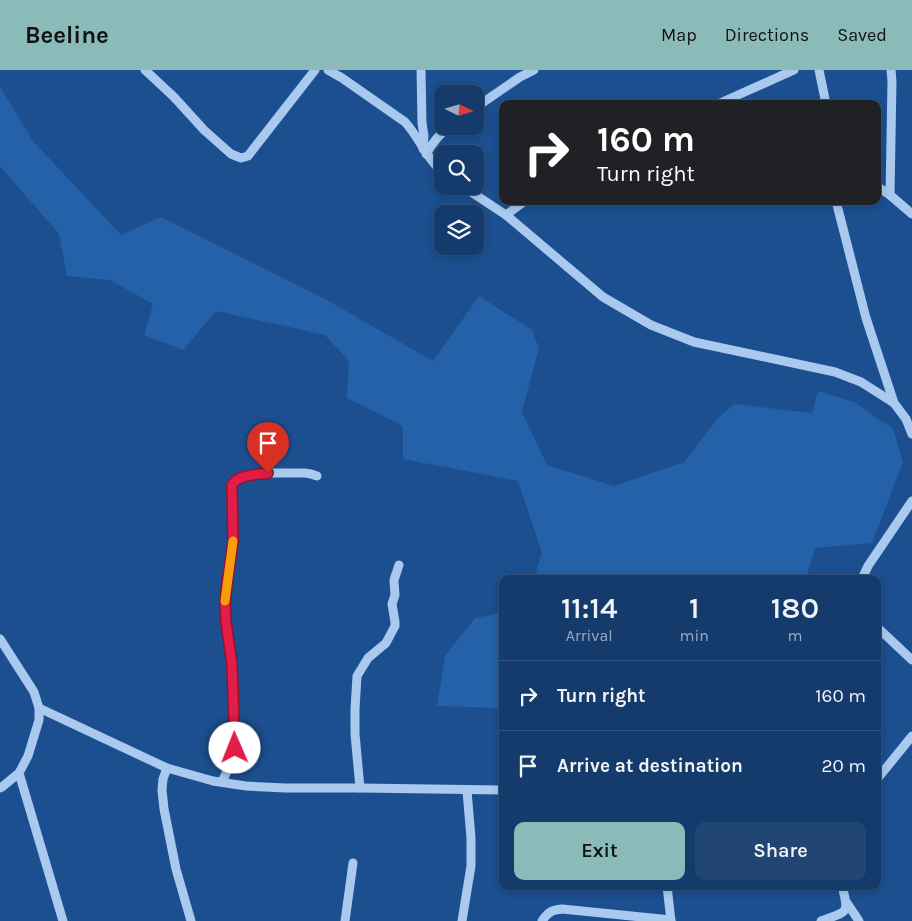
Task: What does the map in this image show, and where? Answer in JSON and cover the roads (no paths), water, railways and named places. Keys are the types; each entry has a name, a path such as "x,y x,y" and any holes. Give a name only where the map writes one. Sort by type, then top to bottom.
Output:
{"street":[{"path":"145,70 174,97 204,130 231,154 241,158 248,156 315,70"},
{"path":"328,70 405,122 434,163"},
{"path":"421,70 422,123 425,151"},
{"path":"484,102 520,77 534,70"},
{"path":"727,100 794,70"},
{"path":"819,70 825,100"},
{"path":"890,195 891,70"},
{"path":"425,151 439,135"},
{"path":"881,189 912,214"},
{"path":"476,195 506,215 603,296 651,325 694,342 836,372 861,382 894,403"},
{"path":"506,215 520,205"},
{"path":"837,205 866,318 894,403 906,419 912,434"},
{"path":"222,782 234,756 235,748 232,665 225,605 233,542 232,485 236,479 241,477 268,473 305,473 317,476"},
{"path":"864,575 912,501"},
{"path":"360,788 354,709 357,676 368,658 386,643 395,626 396,622 392,604 394,580 399,565"},
{"path":"881,631 912,660"},
{"path":"0,640 34,692 39,708 40,720 28,756 19,773 0,788"},
{"path":"39,708 167,768 213,781 246,786 285,788 499,790"},
{"path":"881,774 912,736"},
{"path":"167,768 162,790 164,809 176,869 191,921"},
{"path":"19,773 63,921"},
{"path":"462,921 471,866 468,790"},
{"path":"346,921 354,863"},
{"path":"542,921 547,913 562,909 671,920 667,890"},
{"path":"821,921 843,913 846,909 843,890"},
{"path":"846,903 859,921"}]}
